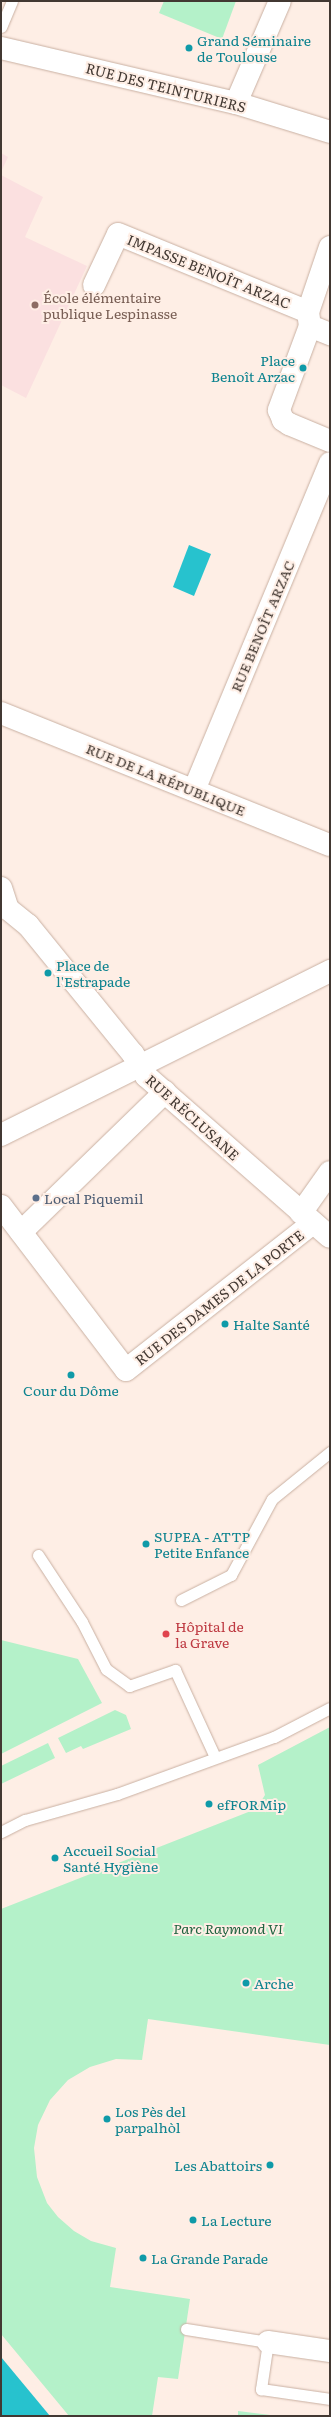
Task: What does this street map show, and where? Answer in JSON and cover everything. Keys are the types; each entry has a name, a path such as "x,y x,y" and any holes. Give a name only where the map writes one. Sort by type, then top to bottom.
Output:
{"street":[{"path":"236,103 280,1"},
{"name":"RUE DES TEINTURIERS","path":"1,48 236,103 330,132"},
{"name":"IMPASSE BENOÎT ARZAC","path":"94,285 118,234 309,319"},
{"path":"330,247 309,319 279,410 283,420 289,424 330,441"},
{"path":"309,319 330,334"},
{"name":"RUE BENOÎT ARZAC","path":"194,790 330,462"},
{"name":"RUE DE LA RÉPUBLIQUE","path":"1,713 330,845"},
{"name":"RUE RÉCLUSANE","path":"1,888 4,911 28,925 133,1054 146,1076 330,1237"},
{"path":"1,1135 330,971"},
{"path":"1,1206 21,1232 165,1092"},
{"name":"RUE DES DAMES DE LA PORTE","path":"21,1232 126,1370 307,1218 330,1172"},
{"path":"268,2342 330,2351"}],"lane":[{"path":"1,27 12,1"},
{"path":"181,1600 231,1575 272,1499 330,1452"},
{"path":"38,1556 82,1622 106,1669 129,1686 175,1670 215,1757"},
{"path":"1,1832 25,1820 117,1794 215,1757 274,1737 330,1708"},
{"path":"186,2329 268,2342 261,2389 330,2399"}],"shaded area":[{"path":"1,153 8,157 1,172"},
{"name":"École élémentaire publique Lespinasse","path":"1,175 43,197 25,237 87,266 26,398 1,385"}],"green space":[{"path":"164,1 236,1 222,39 159,13"},
{"path":"1,1640 78,1659 102,1703 1,1754"},
{"path":"115,1710 126,1715 131,1729 83,1749 81,1746 66,1753 58,1738"},
{"name":"Parc Raymond VI","path":"330,1727 330,2045 148,2019 142,2060 116,2059 90,2067 68,2080 50,2100 38,2125 34,2148 37,2177 47,2203 58,2217 74,2231 91,2241 116,2248 110,2287 190,2299 178,2379 158,2377 152,2416 69,2416 1,2334 1,1909 256,1809 265,1795 258,1765"},
{"path":"48,1743 55,1758 1,1784 1,1766"},
{"path":"238,2411 270,2415 276,2416 238,2416"}],"water":[{"path":"189,545 211,554 194,596 173,587"},
{"path":"1,2357 50,2416 1,2416"}],"place":[{"name":"Grand Séminaire de Toulouse","path":"189,48"},
{"name":"École élémentaire publique Lespinasse","path":"35,305"},
{"name":"Place Benoît Arzac","path":"303,368"},
{"name":"Place de l'Estrapade","path":"48,973"},
{"name":"Local Piquemil","path":"36,1198"},
{"name":"Halte Santé","path":"225,1324"},
{"name":"Cour du Dôme","path":"71,1375"},
{"name":"SUPEA - ATTP Petite Enfance","path":"146,1544"},
{"name":"Hôpital de la Grave","path":"166,1634"},
{"name":"efFORMip","path":"209,1804"},
{"name":"Accueil Social Santé Hygiène","path":"55,1858"},
{"name":"Arche","path":"246,1983"},
{"name":"Los Pès del parpalhòl","path":"107,2119"},
{"name":"Les Abattoirs","path":"270,2165"},
{"name":"La Lecture","path":"193,2220"},
{"name":"La Grande Parade","path":"143,2258"}]}
